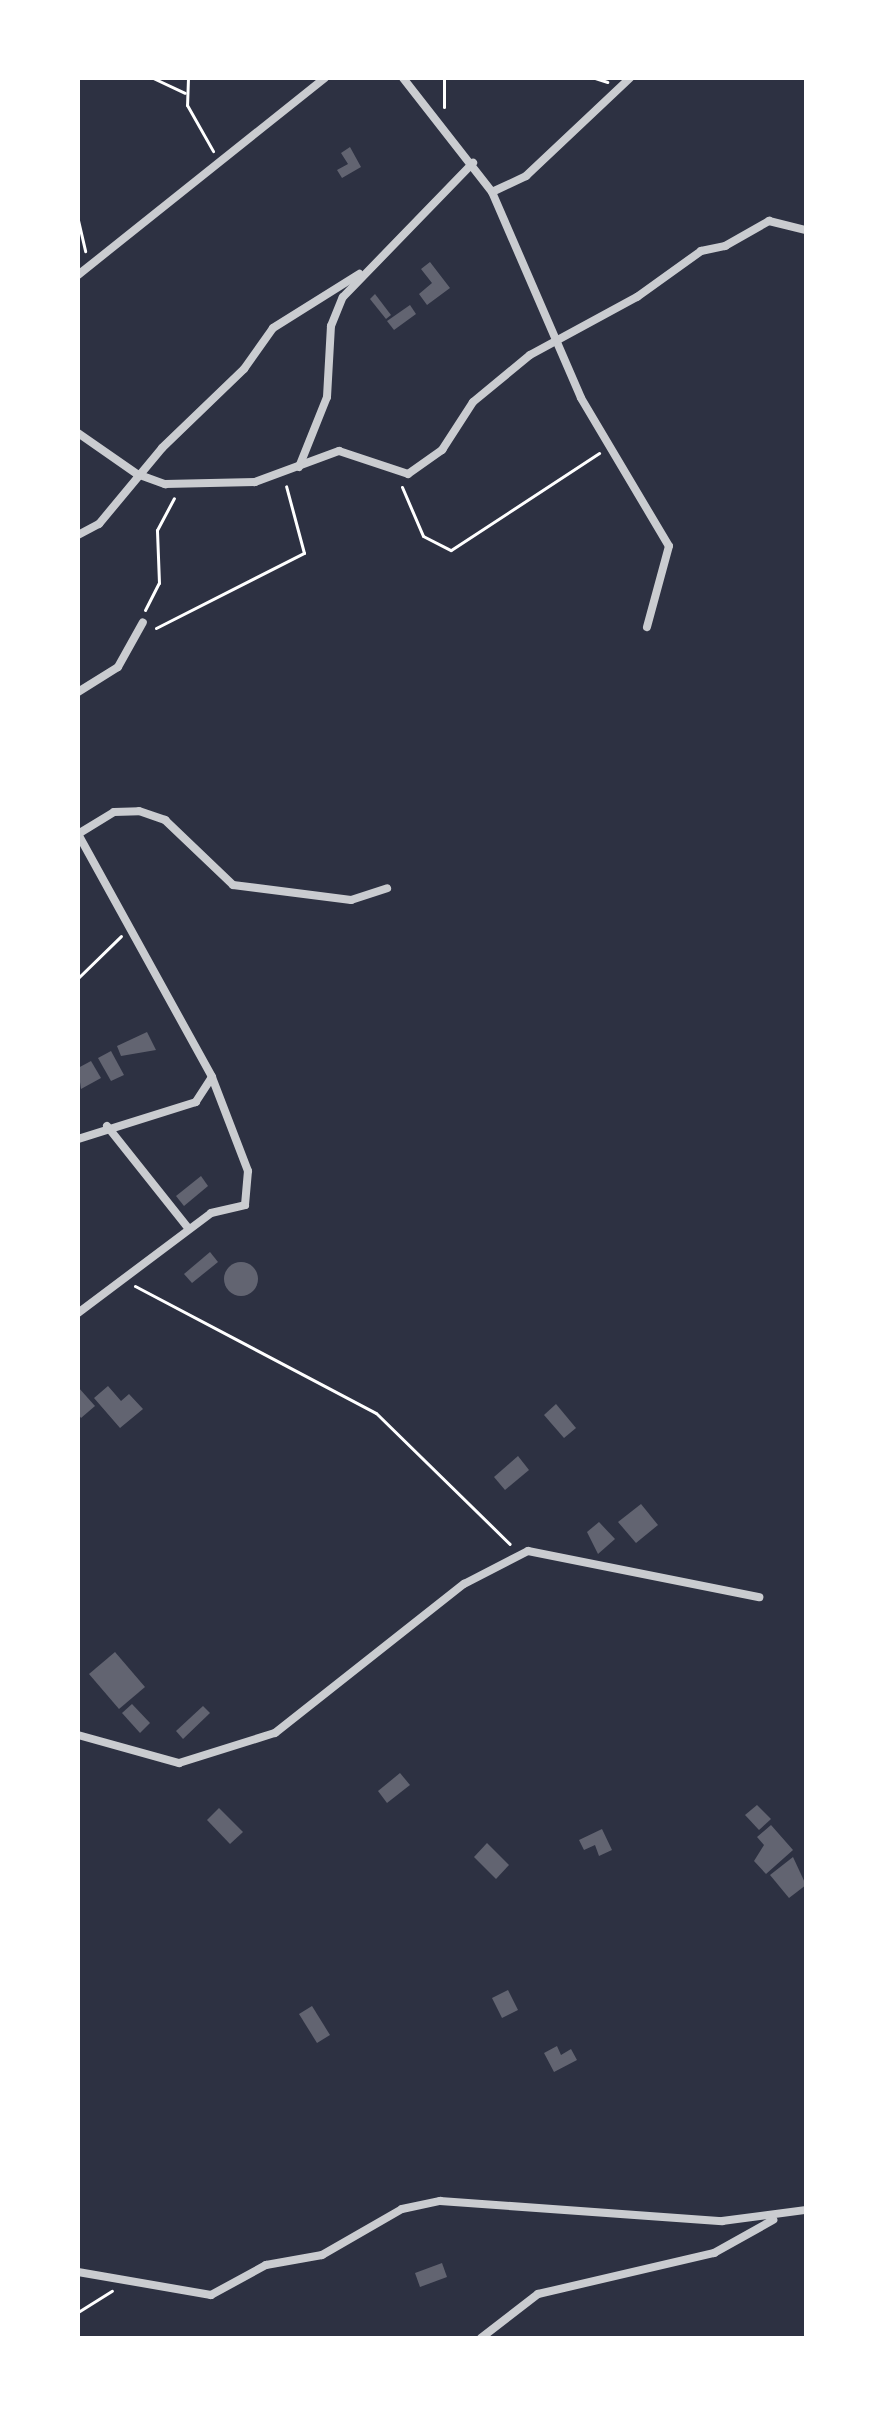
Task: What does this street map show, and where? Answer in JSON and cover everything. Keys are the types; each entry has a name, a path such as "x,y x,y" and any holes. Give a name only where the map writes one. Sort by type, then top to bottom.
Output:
{"street":[{"path":"78,275 325,78"},
{"path":"403,78 445,123 492,192 609,447 671,552 647,627"},
{"path":"492,192 526,176 630,78"},
{"path":"78,535 99,524 137,474 244,369 267,333 359,274 473,163"},
{"path":"78,433 137,474 182,485 288,472 346,451 411,473 435,456 473,402 557,339 637,297 701,251 728,245 763,223 806,230"},
{"path":"299,468 327,397 332,322 359,274"},
{"path":"78,692 118,667 143,622"},
{"path":"78,1313 188,1228 246,1202 248,1171 212,1077 127,930 78,834 114,812 139,811 165,820 215,875 238,887 351,900 387,888"},
{"path":"78,1139 107,1126 196,1102 212,1077"},
{"path":"107,1126 188,1228"},
{"path":"78,1735 179,1763 275,1733 444,1599 519,1554 553,1551 617,1574 759,1597"},
{"path":"78,2272 126,2282 218,2293 266,2265 322,2255 402,2209 440,2201 774,2220"},
{"path":"481,2338 538,2294 714,2253 774,2220 806,2210"}],"path":[{"path":"153,78 185,93"},
{"path":"188,78 185,93 220,163"},
{"path":"444,78 445,123"},
{"path":"78,220 89,266"},
{"path":"398,471 418,530 447,550 609,447"},
{"path":"182,485 157,530 159,583 143,622 169,627 302,555 303,537 286,502 288,472"},
{"path":"78,978 127,930"},
{"path":"120,1280 376,1413 519,1554"},
{"path":"78,2312 126,2282"}],"building":[{"path":"350,147 361,167 342,178 337,170 348,164 341,153"},
{"path":"430,262 450,288 427,305 419,294 432,283 421,269"},
{"path":"375,294 391,315 386,319 370,299"},
{"path":"410,305 416,314 394,330 387,321"},
{"path":"147,1032 156,1050 121,1056 117,1046"},
{"path":"111,1051 124,1075 111,1081 98,1058"},
{"path":"91,1061 101,1078 81,1089 78,1068"},
{"path":"201,1176 208,1186 184,1206 176,1196"},
{"path":"210,1252 218,1262 192,1283 184,1274"},
{"path":"241,1262 253,1267 258,1279 253,1291 241,1296 229,1291 224,1279 229,1267"},
{"path":"108,1386 121,1401 129,1394 143,1409 120,1428 94,1398"},
{"path":"78,1387 95,1406 81,1418 78,1414"},
{"path":"556,1404 576,1428 564,1438 544,1415"},
{"path":"518,1456 529,1470 505,1490 494,1477"},
{"path":"641,1504 658,1525 636,1543 618,1522"},
{"path":"599,1522 615,1539 598,1554 587,1532"},
{"path":"115,1652 145,1687 119,1709 89,1674"},
{"path":"132,1704 150,1723 140,1733 122,1713"},
{"path":"203,1706 210,1713 183,1739 176,1731"},
{"path":"400,1773 410,1785 387,1803 378,1791"},
{"path":"757,1805 771,1819 759,1830 745,1815"},
{"path":"219,1808 243,1832 230,1844 207,1820"},
{"path":"771,1825 793,1850 766,1874 754,1861 764,1845 757,1837"},
{"path":"602,1829 612,1850 599,1856 595,1845 584,1850 579,1840"},
{"path":"487,1843 509,1865 496,1879 474,1857"},
{"path":"793,1857 806,1885 789,1898 770,1875"},
{"path":"508,1990 518,2010 502,2018 492,1998"},
{"path":"312,2006 330,2035 317,2043 299,2014"},
{"path":"557,2046 561,2055 571,2049 577,2060 554,2072 544,2053"},
{"path":"442,2263 447,2277 420,2287 415,2273"}]}
